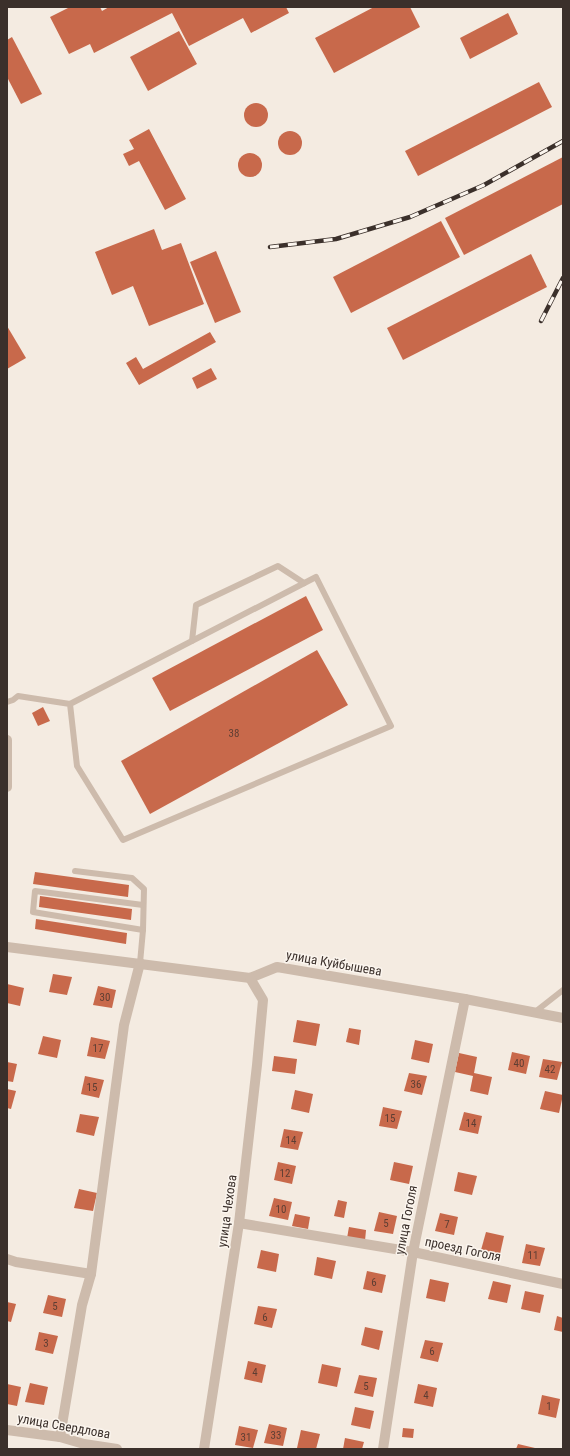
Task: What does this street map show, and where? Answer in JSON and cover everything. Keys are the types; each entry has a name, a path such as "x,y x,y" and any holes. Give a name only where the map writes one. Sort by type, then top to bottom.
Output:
{"street":[{"path":"7,740 7,787"},
{"name":"улица Куйбышева","path":"7,947 250,978 277,967 465,999 563,1018"},
{"path":"60,1437 82,1305 90,1274 124,1025 140,963"},
{"name":"улица Чехова","path":"204,1449 239,1222 263,1000 250,978"},
{"name":"улица Гоголя","path":"383,1449 413,1252 465,999"},
{"name":"проезд Гоголя","path":"239,1222 413,1252 563,1284"},
{"path":"7,1259 16,1262 90,1274"},
{"name":"улица Свердлова","path":"7,1430 60,1437 84,1444 117,1449"}],"lane":[{"path":"192,641 196,605 278,566 304,583"},
{"path":"7,702 18,696 70,704 316,576 391,726 123,840 77,766 70,704"},
{"path":"75,870 132,878 144,889 144,930 140,963"},
{"path":"143,905 35,891 33,912 144,930"},
{"path":"535,1012 563,990"}],"building":[{"path":"70,7 100,7 102,11 109,7 286,7 289,13 251,33 243,18 189,46 172,13 94,53 90,44 69,54 50,17"},
{"path":"374,7 410,7 420,27 334,73 315,38"},
{"path":"508,13 518,34 470,59 460,38"},
{"path":"179,31 197,64 148,91 130,57"},
{"path":"12,37 42,94 21,104 7,77 7,40"},
{"path":"539,82 552,107 418,176 405,151"},
{"path":"251,103 261,103 268,110 268,120 261,127 251,127 244,120 244,110"},
{"path":"149,129 186,199 165,210 139,161 129,166 123,154 134,149 129,140"},
{"path":"285,131 295,131 302,138 302,148 295,155 285,155 278,148 278,138"},
{"path":"245,153 255,153 262,160 262,170 255,177 245,177 238,170 238,160"},
{"path":"563,157 563,204 464,255 445,218"},
{"path":"441,221 460,257 351,313 333,277"},
{"path":"154,229 162,250 181,243 204,304 149,326 133,286 112,295 95,252"},
{"path":"216,251 241,312 215,323 190,262"},
{"path":"531,254 547,287 403,360 387,328"},
{"path":"7,326 26,358 7,369"},
{"path":"210,332 216,342 139,385 126,363 136,357 143,369"},
{"path":"211,368 217,379 197,389 192,378"},
{"path":"306,596 323,630 170,711 152,678"},
{"path":"317,650 348,705 150,814 121,761"},
{"path":"43,707 50,721 38,726 32,713"},
{"path":"35,872 129,885 128,897 33,884"},
{"path":"40,896 132,909 131,920 39,907"},
{"path":"36,919 127,933 126,944 35,929"},
{"path":"53,974 72,977 67,995 49,992"},
{"path":"7,984 24,988 20,1006 7,1003"},
{"path":"98,986 116,990 112,1008 93,1005"},
{"path":"297,1020 320,1024 316,1046 293,1042"},
{"path":"349,1028 361,1030 359,1045 346,1042"},
{"path":"43,1036 61,1040 57,1058 38,1054"},
{"path":"91,1037 110,1041 105,1059 87,1056"},
{"path":"415,1040 433,1044 429,1063 411,1059"},
{"path":"512,1052 530,1056 526,1074 508,1070"},
{"path":"459,1053 477,1057 474,1073 492,1077 488,1095 470,1091 473,1076 455,1072"},
{"path":"274,1056 297,1059 295,1074 272,1071"},
{"path":"543,1059 562,1062 557,1080 539,1077"},
{"path":"7,1062 17,1064 13,1082 7,1081"},
{"path":"409,1073 427,1076 422,1095 404,1091"},
{"path":"85,1076 104,1080 99,1098 81,1094"},
{"path":"7,1089 16,1091 11,1109 7,1108"},
{"path":"295,1090 313,1094 309,1113 291,1109"},
{"path":"545,1091 563,1095 559,1113 540,1109"},
{"path":"383,1107 402,1111 397,1129 379,1126"},
{"path":"464,1112 482,1116 478,1134 459,1130"},
{"path":"80,1114 99,1117 94,1136 76,1132"},
{"path":"284,1129 303,1132 298,1150 280,1147"},
{"path":"278,1162 296,1166 292,1184 274,1180"},
{"path":"394,1162 413,1166 409,1184 390,1180"},
{"path":"458,1172 477,1176 472,1195 454,1191"},
{"path":"79,1189 97,1193 93,1211 74,1208"},
{"path":"274,1198 292,1202 288,1220 269,1216"},
{"path":"338,1200 347,1202 344,1218 334,1216"},
{"path":"379,1212 397,1216 393,1234 374,1231"},
{"path":"440,1213 458,1217 454,1235 435,1231"},
{"path":"295,1214 310,1217 308,1229 292,1226"},
{"path":"349,1227 366,1230 365,1241 347,1238"},
{"path":"486,1232 504,1236 500,1254 481,1250"},
{"path":"526,1244 545,1248 540,1266 522,1263"},
{"path":"261,1250 279,1254 276,1272 257,1268"},
{"path":"317,1257 336,1261 332,1279 314,1275"},
{"path":"367,1271 386,1275 382,1293 363,1289"},
{"path":"430,1279 449,1283 445,1302 426,1298"},
{"path":"493,1281 511,1285 507,1303 488,1299"},
{"path":"525,1291 544,1295 540,1313 521,1309"},
{"path":"48,1295 66,1299 62,1317 43,1313"},
{"path":"7,1302 16,1304 11,1322 7,1321"},
{"path":"258,1306 277,1309 272,1328 254,1324"},
{"path":"557,1316 563,1318 563,1332 554,1330"},
{"path":"365,1327 383,1331 379,1350 361,1345"},
{"path":"39,1332 58,1336 53,1354 35,1350"},
{"path":"425,1340 443,1343 438,1362 420,1358"},
{"path":"248,1361 266,1365 262,1383 244,1379"},
{"path":"322,1364 341,1368 337,1387 318,1383"},
{"path":"359,1375 377,1378 373,1397 354,1393"},
{"path":"30,1383 48,1387 44,1405 25,1402"},
{"path":"7,1384 21,1387 17,1406 7,1404"},
{"path":"418,1384 437,1388 433,1407 414,1403"},
{"path":"542,1395 560,1399 556,1418 538,1414"},
{"path":"355,1407 374,1411 370,1429 351,1425"},
{"path":"269,1424 287,1428 283,1446 264,1443"},
{"path":"239,1426 258,1430 253,1448 235,1445"},
{"path":"403,1428 414,1429 413,1438 402,1437"},
{"path":"301,1430 320,1434 316,1449 297,1448"},
{"path":"345,1438 364,1442 362,1449 343,1449"},
{"path":"518,1444 535,1448 535,1449 516,1449"}],"railway":[{"path":"270,247 336,239 410,217 484,185 563,141"},
{"path":"541,321 563,278"}]}
